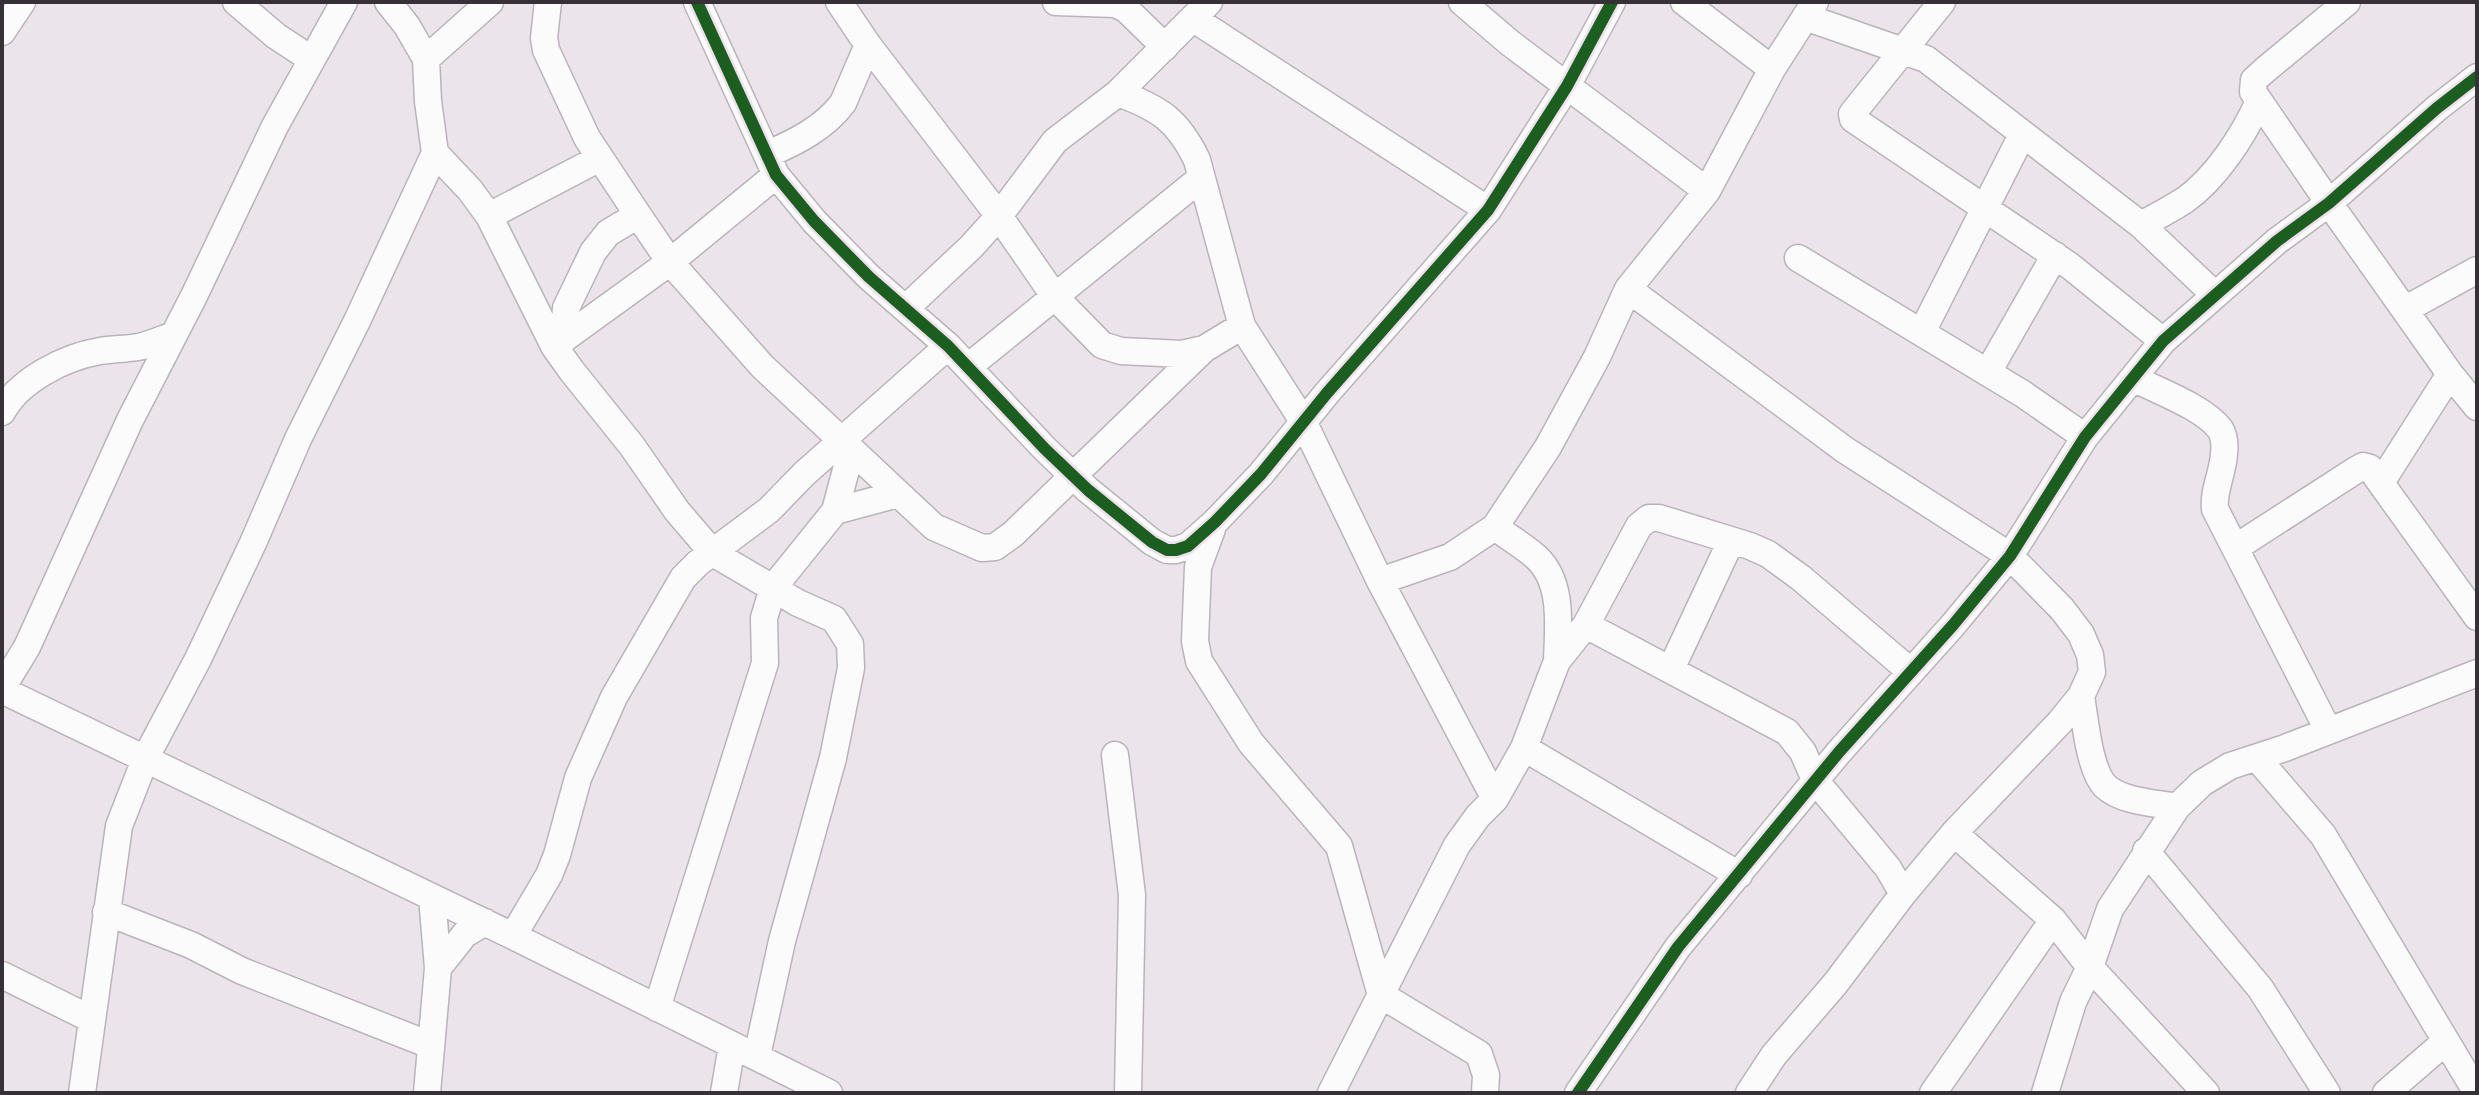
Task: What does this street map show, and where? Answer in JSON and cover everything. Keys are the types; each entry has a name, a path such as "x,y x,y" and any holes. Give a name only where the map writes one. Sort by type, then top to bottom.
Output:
{"street":[{"path":"2,32 22,2"},
{"path":"236,2 276,36 311,59"},
{"path":"344,2 268,140 174,335 150,353 130,420 27,647 2,689 485,922 829,1093"},
{"path":"82,1093 119,826 146,757 198,659 298,439 435,153 426,59 407,26 388,2"},
{"path":"426,59 490,2"},
{"path":"697,2 772,164 837,246 948,346 1074,477 1143,536 1167,550 1182,549 1215,522 1261,474 1303,421 1488,210 1567,86 1612,2"},
{"path":"839,2 868,45 999,216 1055,297 1102,345 1111,349 1182,354 1204,349"},
{"path":"1056,2 1115,4 1126,9 1165,47"},
{"path":"1462,2 1707,191"},
{"path":"1684,2 1772,69"},
{"path":"1914,2 1916,46"},
{"path":"1942,2 1916,46 1852,114 1853,119 1985,211 2055,255 2163,341"},
{"path":"2347,2 2254,80 2253,92 2450,374 2477,407"},
{"path":"545,4 546,50 587,138 670,262 762,366 846,447 943,532 982,548 995,547 1074,477 1204,349 1242,326"},
{"path":"1380,581 1450,557 1495,527 1548,447 1597,357 1628,289 1707,191 1772,69 1810,9 1916,46 2022,135 2141,225 2214,294"},
{"path":"906,308 999,216 1055,141 1118,93 1201,11 1488,210"},
{"path":"559,343 670,262 796,142 837,111 868,45"},
{"path":"1145,68 1154,106"},
{"path":"1578,1093 1678,947 1815,780 2010,556 2085,437 2163,341 2277,241 2329,203 2477,77"},
{"path":"1118,93 1154,106 1189,142 1242,326 1303,421 1380,581 1495,799"},
{"path":"2141,225 2185,200 2196,190 2245,133 2259,101"},
{"path":"1922,332 2022,135"},
{"path":"435,153 470,190 489,216 559,343 677,511 713,553 798,603 834,619 846,635 852,654 833,758 782,941 757,1056"},
{"path":"489,216 600,158"},
{"path":"968,367 1201,178"},
{"path":"559,343 566,308 593,252 608,233 638,215"},
{"path":"1988,372 2055,255"},
{"path":"1798,258 1988,372 2085,437"},
{"path":"2406,309 2477,270"},
{"path":"1628,289 1737,373 1845,450 2010,556 2062,609 2081,634 2090,655 2092,672 2081,696 1954,833 1835,984 1774,1055 1749,1093"},
{"path":"513,936 549,875 578,778 614,697 683,578 698,563 763,516 804,474 846,447 876,408 948,346"},
{"path":"2,412 9,398 27,383 71,358 98,351 150,353"},
{"path":"2382,481 2450,374"},
{"path":"2133,378 2206,416 2220,430 2225,440 2224,458 2214,499 2215,509 2328,730"},
{"path":"657,1008 765,663 764,618 773,588 835,511 846,447"},
{"path":"2235,548 2363,466 2370,468 2382,481 2477,617"},
{"path":"835,511 898,494"},
{"path":"1331,1093 1457,845 1495,799 1524,748 1557,661 1586,625 1639,526 1649,518 1659,518 1768,554 1801,578 1910,671"},
{"path":"1215,522 1198,567 1195,641 1199,661 1251,743 1339,846 1381,995 1479,1054 1486,1075 1485,1093"},
{"path":"1495,527 1538,559 1550,576 1558,607 1557,661"},
{"path":"1671,669 1731,541"},
{"path":"1586,625 1787,732 1803,752 1815,780 1888,868 1903,894"},
{"path":"2045,1093 2073,1002 2090,967 2110,909 2177,807 2202,783 2230,766 2477,673"},
{"path":"2081,696 2091,752 2105,785 2131,799 2177,807"},
{"path":"1524,748 1739,875"},
{"path":"1115,755 1131,882 1128,1093"},
{"path":"2257,758 2323,835 2477,1093"},
{"path":"1954,833 2053,920 2090,967 2206,1093"},
{"path":"2146,851 2260,988 2327,1093"},
{"path":"427,1093 438,968 432,897"},
{"path":"106,912 191,945 242,971 430,1045"},
{"path":"1933,1093 2053,920"},
{"path":"438,968 465,934 485,922"},
{"path":"2,975 91,1019"},
{"path":"2386,1093 2445,1042"},
{"path":"724,1093 732,1045"}],"cycle path":[{"path":"697,2 776,175 814,221 869,277 948,346 1088,490 1152,542 1167,550 1188,546 1261,474 1327,393 1488,210 1567,86 1612,2"},
{"path":"1578,1093 1678,947 1839,752 1953,625 2010,556 2085,437 2163,341 2277,241 2329,203 2477,77"}]}
